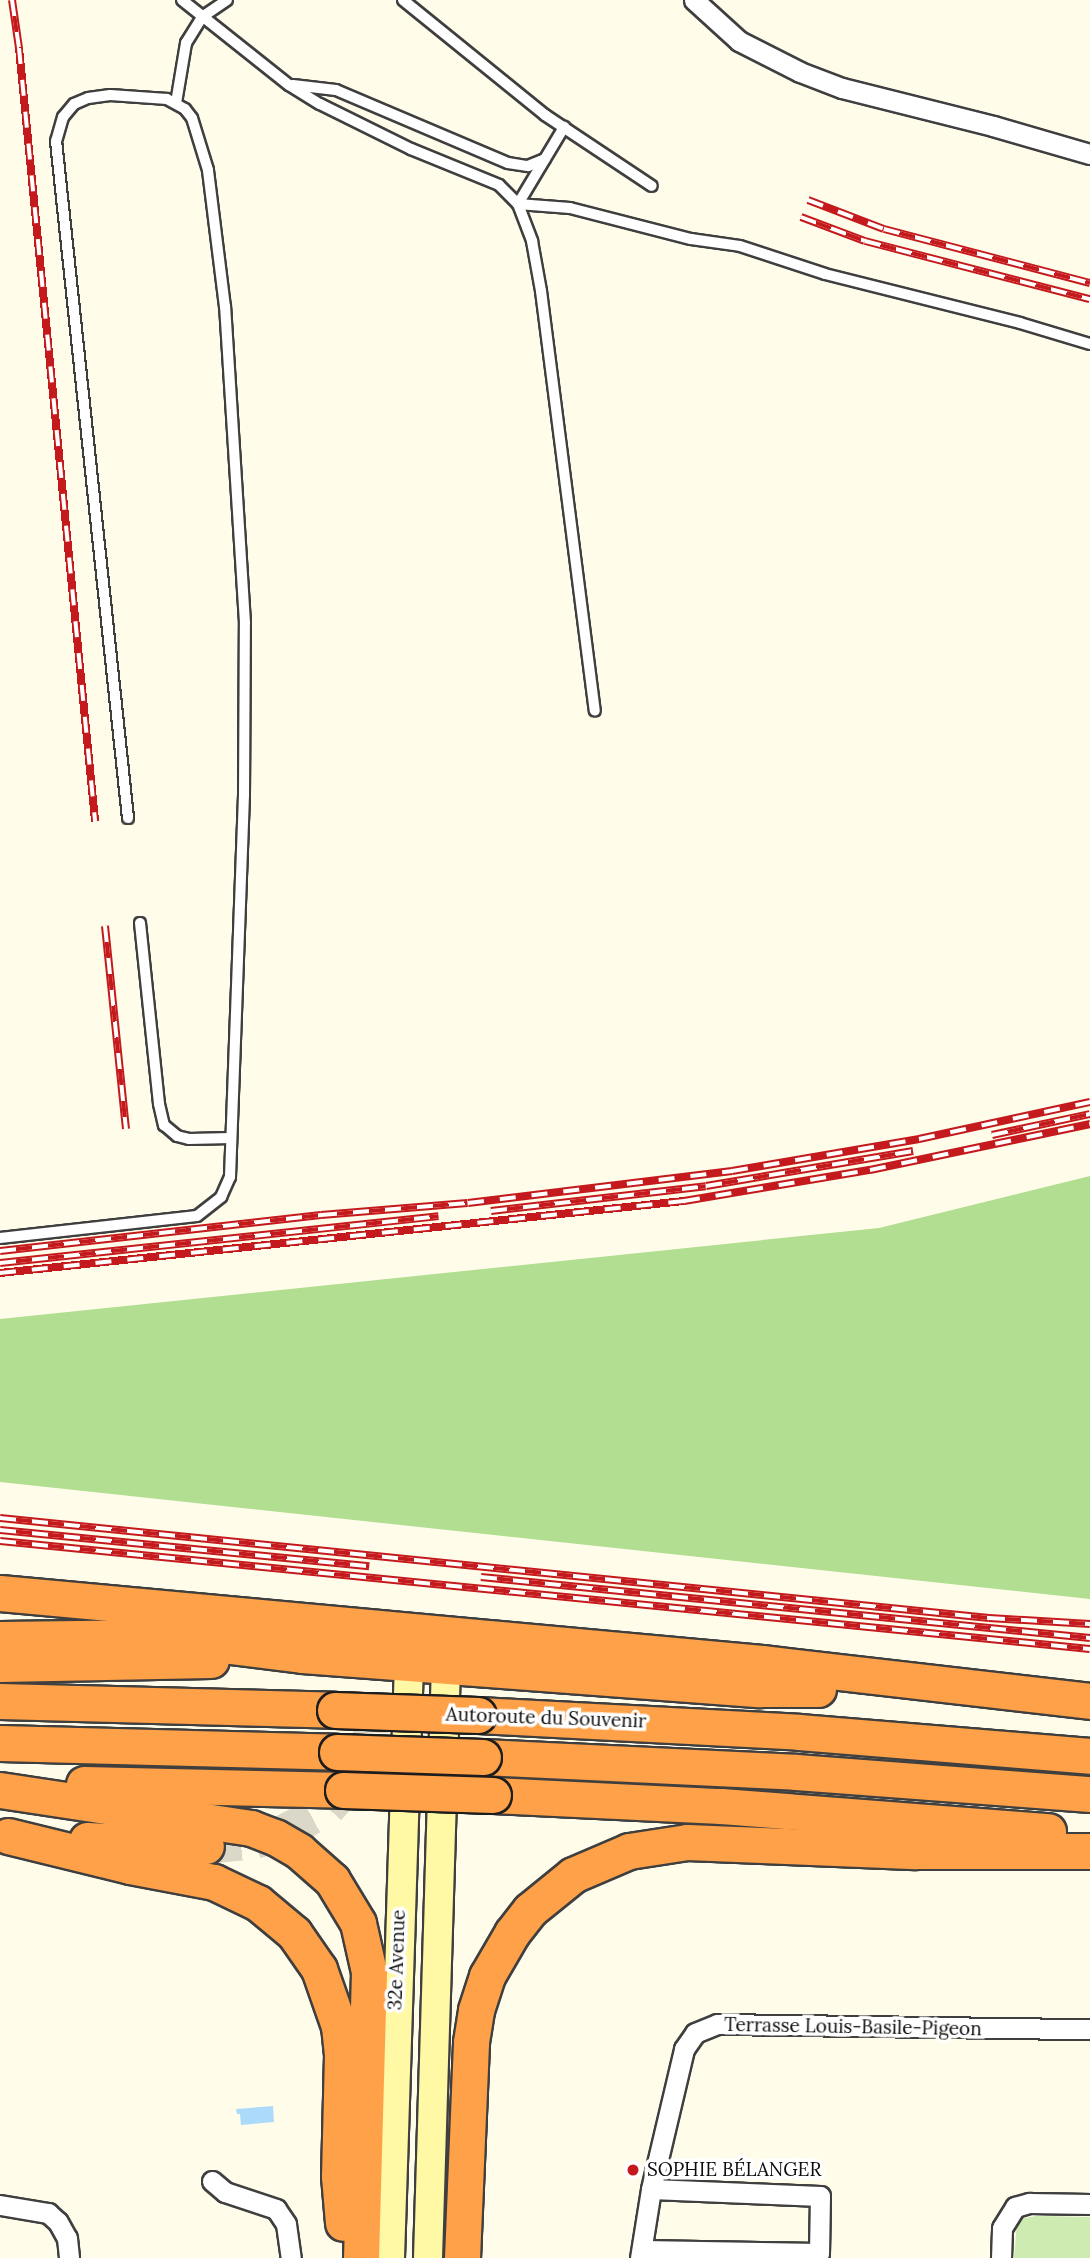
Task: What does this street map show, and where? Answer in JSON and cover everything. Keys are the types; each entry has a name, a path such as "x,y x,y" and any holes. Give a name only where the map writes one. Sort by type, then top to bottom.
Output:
{"highway":[{"path":"0,1593 748,1662 1090,1701"},
{"path":"0,1639 158,1637 302,1655 374,1674 409,1662 759,1689 951,1687"},
{"path":"0,1664 158,1662 302,1655"},
{"name":"Autoroute du Souvenir","path":"0,1701 478,1715 785,1731 1090,1756"},
{"path":"0,1743 483,1756 808,1772 1090,1794"},
{"path":"0,1782 493,1795 822,1812 1090,1835"},
{"path":"0,1790 251,1828 275,1837 299,1851 332,1880 358,1923 369,1972 361,2258"},
{"path":"4,1836 206,1846"},
{"path":"4,1836 130,1866 214,1882 258,1903 294,1933 323,1976 339,2026 342,2055 339,2176 346,2258"},
{"path":"462,2258 471,2042 479,2001 494,1962 520,1921 545,1895 573,1875 629,1851 687,1842 916,1851 1090,1851"}],"main road":[{"name":"32e Avenue","path":"390,2258 409,1662"},
{"name":"32e Avenue","path":"428,2258 446,1665"}],"street":[{"path":"694,0 738,40 800,72 842,88 993,126 1090,154"},
{"name":"Terrasse Louis-Basile-Pigeon","path":"651,2189 820,2196 818,2253 641,2254 651,2189 684,2049 695,2033 717,2024 1090,2029"},
{"path":"212,2180 225,2192 276,2209 286,2224 291,2258"},
{"path":"1002,2258 1002,2228 1015,2207 1029,2203 1090,2204"},
{"path":"0,2205 48,2213 58,2222 68,2238 69,2258"}],"lane":[{"path":"182,0 289,85 357,124 499,185 518,204 532,241 541,291 595,711"},
{"path":"176,103 186,43 202,17 226,0"},
{"path":"403,0 462,50 564,127 652,186"},
{"path":"289,85 336,90 508,163 528,166 545,159"},
{"path":"0,1238 197,1216 214,1205 227,1186 244,781 245,622 225,307 208,170 192,118 176,103 133,95 99,96 79,100 63,117 56,141 128,818"},
{"path":"518,204 564,127"},
{"path":"518,204 570,208 691,239 740,246 825,274 1020,323 1090,344"},
{"path":"139,923 159,1104 164,1125 177,1136 188,1139 231,1138"}],"green space":[{"path":"1090,1176 1090,1599 0,1482 0,1319 879,1228"},
{"path":"1036,2216 1090,2217 1090,2258 1014,2258 1017,2223 1020,2219"}],"water":[{"path":"273,2106 274,2122 241,2125 240,2114 237,2114 236,2109"}],"tunnel":[{"path":"206,1846 255,1841 281,1833 328,1808 346,1788 362,1762 371,1732 373,1689"}],"railway":[{"path":"12,0 19,48 95,821"},
{"path":"808,200 884,229 1090,283"},
{"path":"801,217 865,241 1090,299"},
{"path":"105,926 126,1129"},
{"path":"0,1251 321,1215 468,1203 732,1171 919,1139 1090,1102"},
{"path":"992,1135 1090,1114"},
{"path":"0,1273 684,1201 870,1170 1090,1124"},
{"path":"491,1211 706,1186 913,1151"},
{"path":"0,1263 438,1216"},
{"path":"0,1518 989,1618 1090,1624"},
{"path":"0,1530 369,1566"},
{"path":"0,1541 1090,1649"},
{"path":"481,1577 1090,1638"}],"place":[{"name":"SOPHIE BÉLANGER","path":"633,2170"}]}
